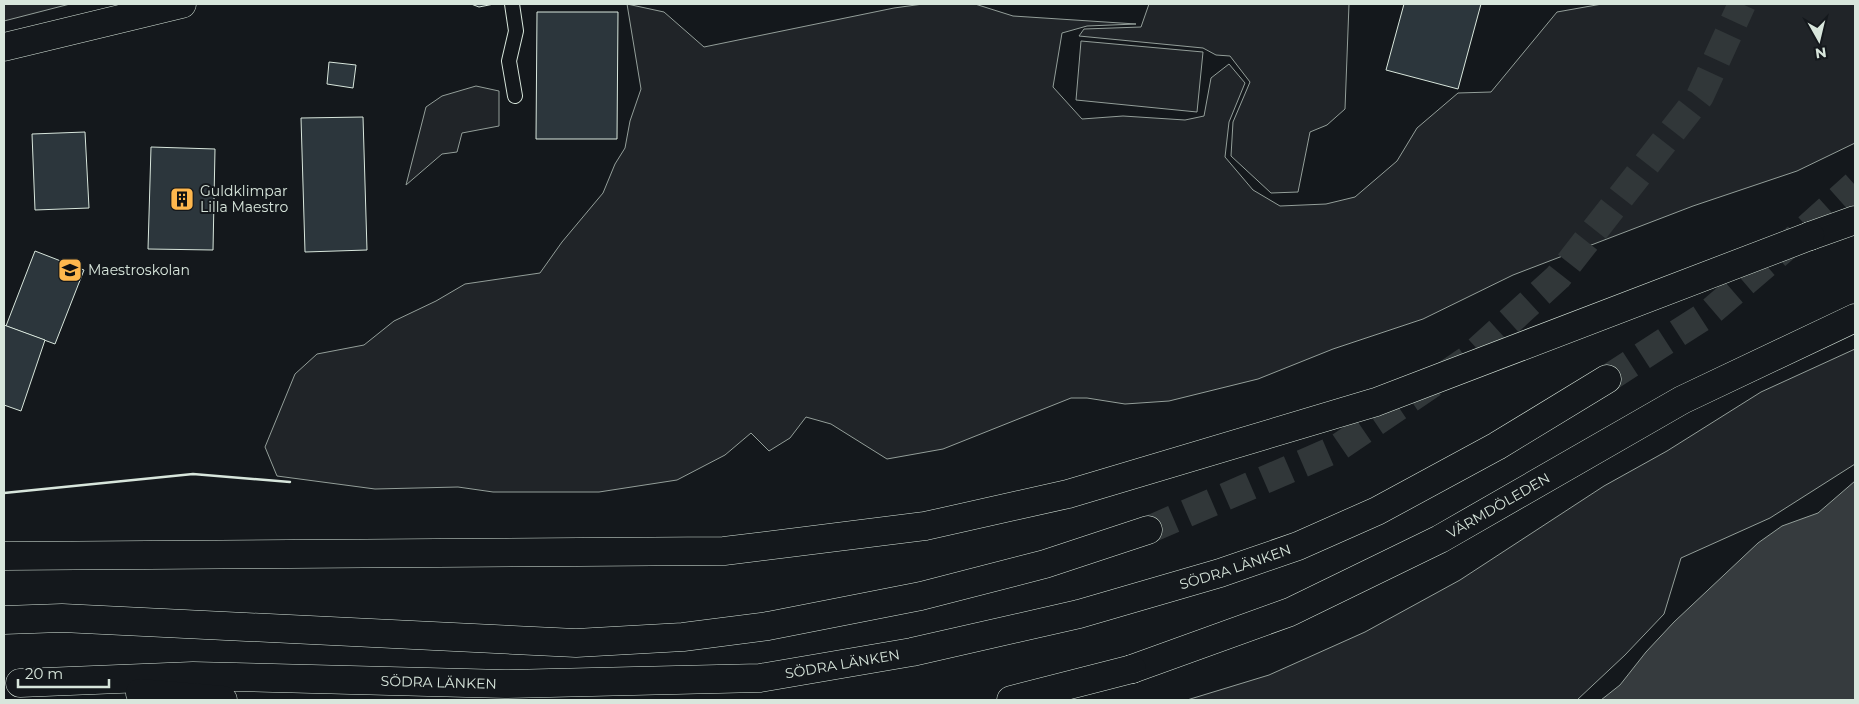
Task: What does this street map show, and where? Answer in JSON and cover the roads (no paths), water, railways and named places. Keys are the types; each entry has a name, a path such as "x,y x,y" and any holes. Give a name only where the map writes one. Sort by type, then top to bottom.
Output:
{"main road":[{"path":"4,48 182,4"},
{"path":"4,556 724,551 925,526 1068,494 1376,402 1855,220"},
{"name":"VÄRMDÖLEDEN","path":"1011,700 1132,669 1290,612 1440,539 1682,400 1855,318"},
{"name":"SÖDRA LÄNKEN","path":"12,683 193,676 505,684 760,678 912,652 1079,614 1220,573 1298,546 1377,511 1497,446 1607,379"},
{"path":"4,620 72,618 576,643 683,637 768,626 921,596 1045,564 1148,530"},
{"path":"12,683 223,700"}],"lane":[{"path":"512,4 516,31 509,61 516,96"}],"tunnel":[{"path":"1148,530 1336,449 1467,360 1558,277 1700,96 1742,4"},
{"path":"1607,379 1709,313 1855,185"}],"place":[{"name":"Guldklimpar Lilla Maestro","path":"182,199"},
{"name":"Maestroskolan","path":"70,270"}]}
